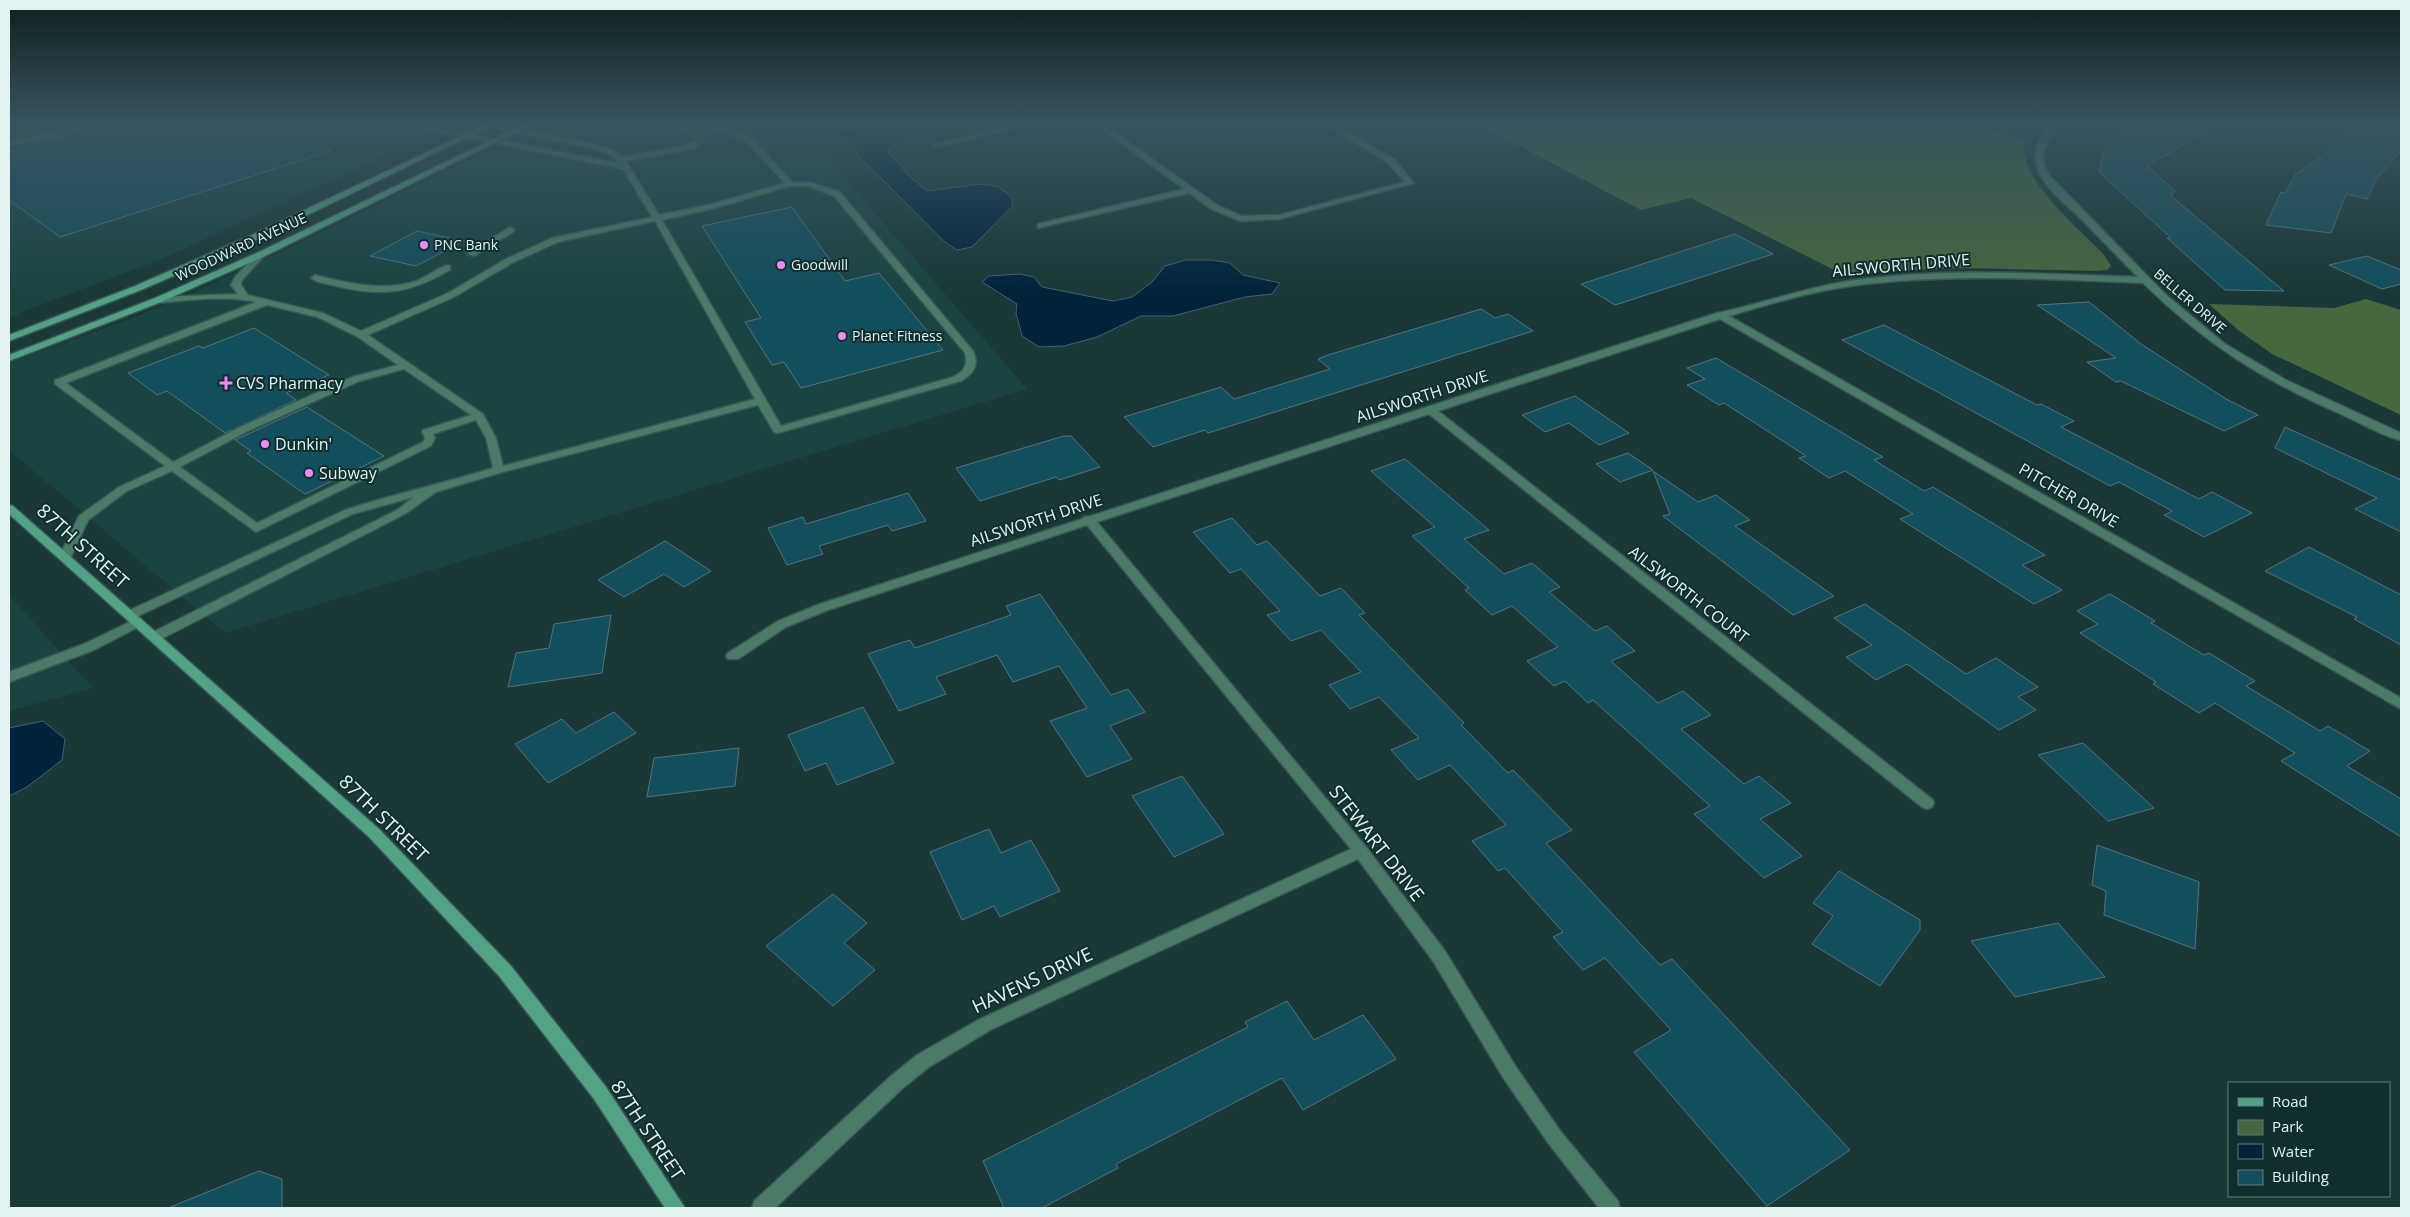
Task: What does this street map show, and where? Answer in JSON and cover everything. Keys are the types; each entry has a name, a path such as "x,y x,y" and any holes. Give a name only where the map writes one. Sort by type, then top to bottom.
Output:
{"main road":[{"name":"WOODWARD AVENUE","path":"9,338 138,288 253,238 375,179"},
{"name":"WOODWARD AVENUE","path":"9,358 158,300 262,254 418,179"},
{"name":"87TH STREET","path":"9,508 374,833 505,971 600,1092 676,1208"}],"street":[{"path":"360,334 450,295 509,261 555,240 658,218 709,207 790,184 810,184 837,194 970,353 973,364 968,373 958,379 778,430 658,218 633,179"},
{"path":"785,179 790,184"},
{"path":"1176,179 1214,207 1242,219 1279,217 1410,183 1406,179"},
{"name":"BELLER DRIVE","path":"2049,179 2062,195 2145,280 2195,328 2246,362 2291,387 2401,437"},
{"path":"1041,226 1192,190"},
{"path":"471,254 510,230"},
{"path":"244,297 236,285 238,279 262,254"},
{"path":"315,278 366,289 385,291 421,283 447,268"},
{"name":"AILSWORTH DRIVE","path":"733,656 782,624 824,607 1088,519 1431,411 1720,315 1819,289 1894,279 1969,275 2145,280"},
{"path":"158,300 198,297 244,297 320,315 360,334 478,416 491,438 499,470"},
{"path":"266,302 60,382 256,528 427,444 430,438 426,432 478,416"},
{"name":"PITCHER DRIVE","path":"1720,315 2401,704"},
{"path":"65,557 83,518 123,489 173,466 244,429 356,379 404,366"},
{"path":"9,677 89,647 134,618 349,512 386,500 432,490 499,470 761,401"},
{"name":"AILSWORTH COURT","path":"1431,411 1927,803"},
{"path":"154,636 401,512 432,490"},
{"name":"STEWART DRIVE","path":"1088,519 1361,851 1438,956 1510,1073 1555,1138 1611,1208"},
{"name":"HAVENS DRIVE","path":"761,1208 897,1082 924,1061 954,1042 986,1024 1361,851"}],"shaded area":[{"path":"9,179 335,179 164,258 9,317"},
{"path":"430,179 846,179 1027,389 225,633 9,450 9,363 138,316 206,287"},
{"path":"9,595 93,688 9,711"}],"green space":[{"path":"1582,179 2035,179 2052,202 2104,255 2111,266 2107,270 2097,271 1961,268 1877,272 1846,276 1691,198 1641,210"},
{"path":"2366,299 2401,310 2401,415 2272,354 2238,330 2209,304 2334,308"}],"water":[{"path":"882,179 912,179 927,191 981,184 997,186 1012,197 1013,206 972,247 957,250 945,242"},
{"path":"1186,260 1212,260 1230,263 1243,275 1280,283 1272,294 1245,297 1173,316 1141,316 1097,337 1064,346 1039,347 1022,336 1016,313 1017,304 982,282 989,276 1020,274 1034,277 1042,287 1113,301 1132,297 1152,282 1165,266"},
{"path":"43,721 65,739 62,760 27,787 9,796 9,728"}],"building":[{"path":"9,179 243,179 60,237 9,200"},
{"path":"2106,179 2161,179 2175,191 2171,196 2284,291 2225,290 2167,238 2171,238"},
{"path":"2293,179 2376,179 2367,199 2346,194 2331,233 2266,225 2281,192 2285,193"},
{"name":"Planet Fitness","path":"792,207 845,281 879,273 943,350 801,388 784,362 772,365 745,322 761,318 702,226"},
{"name":"PNC Bank","path":"417,231 464,241 416,266 370,256"},
{"path":"1735,234 1773,254 1615,305 1581,284"},
{"path":"2367,256 2401,270 2401,284 2382,289 2329,265"},
{"path":"2089,302 2141,344 2226,399 2258,415 2224,431 2121,381 2116,382 2087,362 2116,358 2037,305"},
{"path":"1481,309 1495,318 1508,314 1533,331 1208,433 1205,430 1153,447 1124,417 1221,387 1234,399 1330,369 1318,359 1328,355"},
{"path":"1884,325 2037,405 2041,404 2074,421 2061,427 2199,499 2212,492 2252,513 2204,537 2164,515 2172,511 2119,482 2110,486 1842,340"},
{"name":"CVS Pharmacy","path":"254,328 329,375 286,393 296,400 225,433 167,391 157,395 128,373 199,346 203,348"},
{"path":"1716,358 1883,457 1874,460 1924,491 1933,487 2045,555 2022,565 2062,590 2034,604 1900,519 1913,514 1845,471 1829,478 1799,458 1806,456 1724,403 1719,405 1687,385 1705,379 1687,368"},
{"path":"1575,396 1629,433 1599,445 1569,423 1545,432 1522,415"},
{"path":"307,407 384,456 305,494 247,453 251,451 235,440"},
{"path":"2285,427 2401,480 2401,532 2355,509 2377,498 2275,448"},
{"path":"1064,436 1071,436 1100,467 1059,480 1056,477 980,501 956,468"},
{"path":"1628,453 1653,470 1620,482 1596,464"},
{"path":"1405,459 1489,530 1464,539 1504,574 1532,563 1560,587 1549,592 1595,631 1607,626 1635,651 1611,661 1658,703 1683,691 1711,715 1681,729 1744,784 1759,776 1791,803 1760,819 1802,856 1764,878 1694,814 1710,806 1593,700 1588,703 1565,681 1554,686 1527,661 1558,647 1512,606 1492,615 1465,590 1469,588 1412,536 1435,527 1371,471"},
{"path":"1653,471 1698,502 1716,495 1750,520 1735,526 1834,596 1793,615 1663,516 1670,514"},
{"path":"908,493 926,521 892,531 888,525 819,546 823,554 787,565 768,528 803,517 806,524"},
{"path":"1232,518 1257,545 1267,541 1320,596 1341,588 1365,613 1359,615 1464,723 1461,725 1508,773 1513,770 1572,830 1546,843 1660,965 1672,959 1850,1150 1767,1206 1634,1052 1671,1030 1605,958 1583,970 1553,937 1563,932 1505,868 1498,871 1472,841 1506,825 1450,765 1418,780 1391,750 1419,738 1379,697 1350,709 1329,685 1361,672 1321,630 1291,641 1267,615 1280,611 1241,569 1230,573 1193,532"},
{"path":"665,541 711,571 684,587 664,574 624,597 598,580"},
{"path":"2309,547 2401,595 2401,645 2354,619 2357,617 2265,571"},
{"path":"1040,594 1111,695 1128,689 1145,712 1110,726 1132,759 1087,777 1050,721 1087,708 1059,666 1013,682 997,655 936,677 946,694 899,711 868,654 910,640 915,648 1011,615 1006,606"},
{"path":"2110,594 2155,621 2151,623 2204,655 2209,653 2255,681 2246,686 2320,731 2328,726 2370,751 2347,766 2401,799 2401,837 2281,761 2295,753 2215,703 2199,713 2153,684 2156,682 2080,633 2098,624 2077,611"},
{"path":"1865,604 1966,674 1996,658 2038,687 2018,697 2036,710 1999,730 1907,664 1876,680 1846,657 1872,645 1834,618"},
{"path":"611,615 602,673 508,687 516,653 549,648 554,624"},
{"path":"863,707 894,763 837,785 826,763 805,771 788,735"},
{"path":"614,712 636,733 548,783 515,744 562,719 576,733"},
{"path":"2083,743 2154,808 2108,821 2038,755"},
{"path":"739,748 735,786 647,797 654,758"},
{"path":"1182,776 1224,834 1174,857 1132,796"},
{"path":"989,829 1001,853 1031,840 1060,891 1000,917 994,906 962,920 930,852"},
{"path":"2097,845 2199,882 2195,949 2104,915 2106,891 2092,885"},
{"path":"1839,871 1920,920 1920,930 1880,986 1812,944 1833,916 1813,903"},
{"path":"833,894 867,923 844,943 875,970 833,1006 766,946"},
{"path":"2058,923 2105,977 2015,997 1971,941"},
{"path":"1287,1001 1314,1040 1363,1015 1396,1059 1303,1110 1282,1078 1116,1164 1118,1168 1042,1208 1004,1208 983,1161 1248,1027 1245,1022"},
{"path":"259,1171 282,1179 282,1208 168,1208"}],"place":[{"name":"PNC Bank","path":"424,245"},
{"name":"Goodwill","path":"781,265"},
{"name":"Planet Fitness","path":"842,336"},
{"name":"CVS Pharmacy","path":"226,383"},
{"name":"Dunkin'","path":"265,444"},
{"name":"Subway","path":"309,473"}]}
